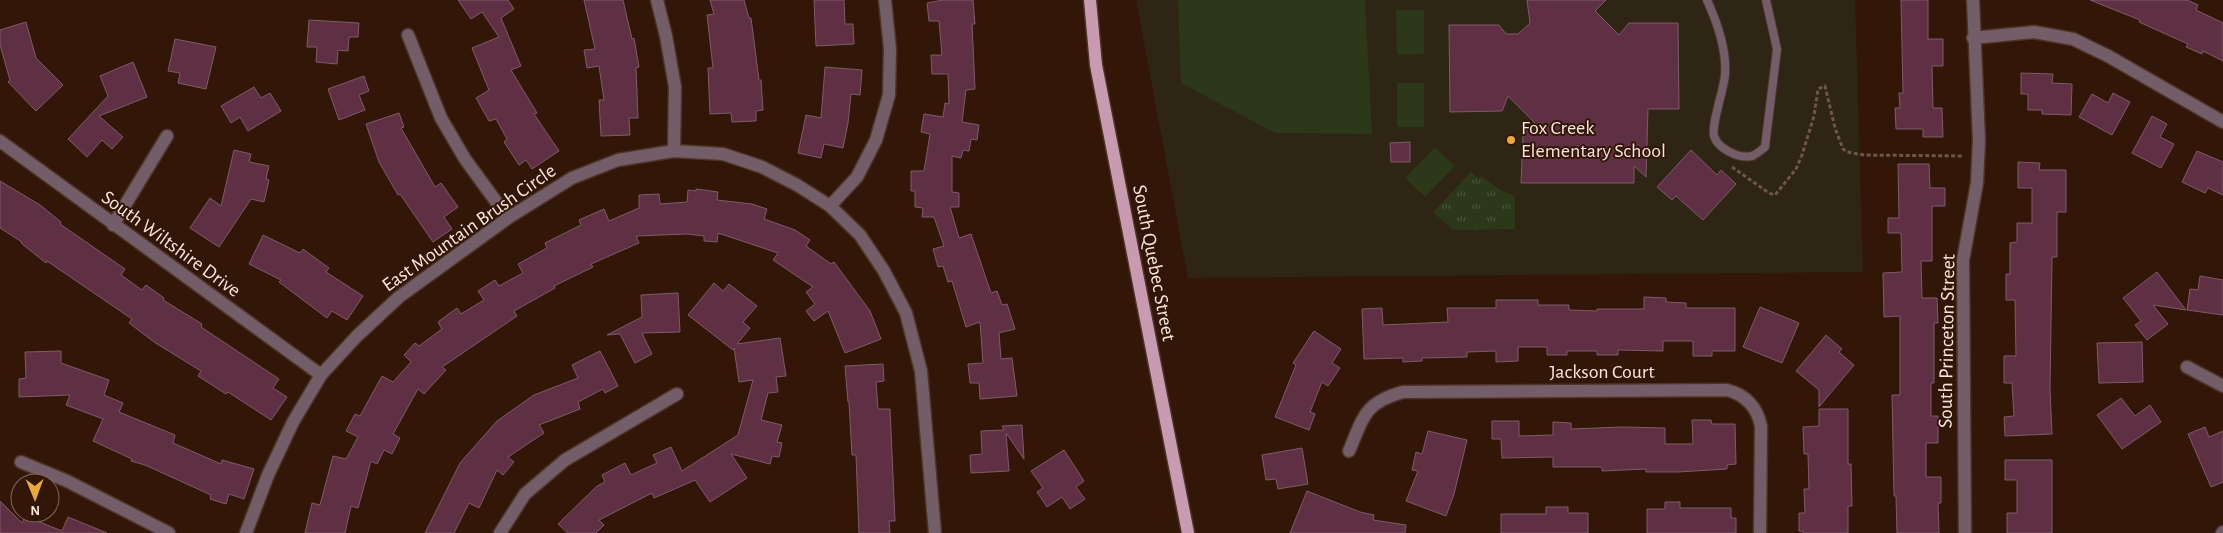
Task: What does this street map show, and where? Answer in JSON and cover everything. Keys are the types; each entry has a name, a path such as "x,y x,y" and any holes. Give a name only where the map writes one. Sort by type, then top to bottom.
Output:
{"main road":[{"name":"South Quebec Street","path":"1090,0 1096,65 1188,533"}],"street":[{"path":"657,0 666,36 675,87 674,151"},
{"path":"830,206 857,177 876,140 889,95 890,49 885,0"},
{"name":"South Princeton Street","path":"1965,533 1964,260 1978,183 1979,148 1973,38 1973,0"},
{"path":"1973,38 2034,32 2073,39 2108,56 2223,122"},
{"path":"408,34 441,118 465,158 508,218"},
{"path":"112,225 167,136"},
{"name":"South Wiltshire Drive","path":"0,141 112,225 321,376"},
{"name":"East Mountain Brush Circle","path":"246,533 268,475 293,422 321,376 357,336 399,297 508,218 572,178 618,160 674,151 723,154 762,167 797,185 830,206 860,235 884,271 906,313 921,371 935,533"},
{"path":"2187,367 2223,386"},
{"name":"Jackson Court","path":"1349,451 1364,414 1382,398 1403,392 1727,390 1740,394 1750,403 1759,417 1761,426 1760,533"},
{"path":"500,533 525,494 565,460 676,394"},
{"path":"22,462 67,481 169,533"}],"lane":[{"path":"1707,0 1716,20 1723,47 1725,74 1713,134 1718,144 1742,157 1754,155 1764,147 1777,49 1766,0"}],"path":[{"path":"1726,149 1719,160 1775,195 1796,169 1811,128 1818,89 1825,86 1834,128 1843,149 1847,152 1864,155 1910,157 1970,156"}],"shaded area":[{"name":"Fox Creek Elementary School","path":"1136,0 1855,0 1863,272 1188,278"}],"green space":[{"path":"1178,0 1365,0 1372,134 1275,133 1181,83"},
{"path":"1396,10 1424,10 1424,54 1397,55"},
{"path":"1397,83 1424,83 1424,127 1397,127"},
{"path":"1435,147 1455,166 1425,197 1405,178"},
{"path":"1471,172 1478,178 1481,176 1500,190 1515,196 1515,229 1453,230 1433,212"}],"building":[{"path":"458,0 508,0 514,9 501,18 521,66 511,70 537,113 534,114 559,151 532,169 526,160 519,165 504,142 507,139 496,119 489,121 476,98 489,90 472,48 499,37 482,12 471,19"},
{"path":"584,0 623,0 632,39 634,38 639,67 636,68 638,118 629,118 630,135 601,136 599,100 604,100 599,66 587,68 584,50 595,49"},
{"path":"710,0 744,0 749,18 751,18 759,80 761,80 763,110 756,111 756,121 732,122 731,113 710,114 708,68 713,68 707,15 714,14"},
{"path":"814,0 844,0 845,24 853,24 854,44 816,46"},
{"path":"943,0 973,0 975,24 972,24 975,89 966,90 962,122 979,125 977,140 971,139 969,151 963,150 961,158 952,156 952,192 959,193 959,207 950,207 959,238 971,234 991,293 997,291 1002,305 1007,304 1015,329 999,333 1001,359 1012,358 1017,396 980,399 979,383 970,383 968,364 983,363 980,322 966,327 952,281 948,282 943,266 938,267 933,249 944,246 934,217 922,217 923,208 915,207 915,191 911,191 911,171 924,171 930,134 921,132 924,114 943,117 945,103 949,104 948,74 932,74 931,55 942,55 939,21 929,21 927,3"},
{"path":"1527,0 1606,0 1595,11 1619,35 1629,23 1678,23 1679,109 1648,109 1646,177 1634,166 1634,183 1521,183 1523,135 1535,123 1508,96 1502,111 1450,112 1449,25 1499,25 1506,34 1518,34 1530,23"},
{"path":"1901,0 1928,0 1928,39 1943,39 1943,66 1932,66 1933,108 1942,108 1943,137 1923,137 1923,129 1896,129 1895,108 1900,108 1899,93 1903,93"},
{"path":"2090,0 2187,0 2198,5 2196,10 2223,23 2223,61 2203,51 2202,54 2186,47 2188,44 2139,22 2140,20"},
{"path":"309,20 359,23 358,37 349,37 348,51 338,50 337,64 316,62 317,47 307,47"},
{"path":"26,22 36,58 63,85 36,111 8,82 10,80 0,45 0,30"},
{"path":"175,39 216,47 206,89 178,83 180,73 168,71"},
{"path":"133,62 147,97 99,116 123,137 112,149 102,140 87,157 68,139 108,96 100,76"},
{"path":"825,67 862,70 860,95 851,94 843,148 824,144 821,158 798,153 806,115 821,118"},
{"path":"2021,73 2053,74 2052,83 2072,84 2071,115 2042,114 2042,110 2028,110 2028,94 2021,94"},
{"path":"364,76 369,91 359,95 365,110 339,120 328,89"},
{"path":"254,87 261,98 270,93 281,111 248,131 240,117 231,123 221,106"},
{"path":"2113,93 2130,102 2112,135 2079,117 2092,94 2108,103"},
{"path":"399,113 404,127 401,128 435,187 441,183 458,207 444,217 452,229 433,242 400,194 398,195 379,162 366,124"},
{"path":"2152,116 2167,124 2160,137 2174,144 2161,168 2132,153"},
{"path":"1410,142 1410,162 1391,162 1390,143"},
{"path":"234,150 251,154 249,162 269,166 266,179 269,180 264,202 251,199 219,247 190,228 210,198 221,206"},
{"path":"1691,150 1717,175 1721,170 1736,184 1703,220 1676,196 1672,200 1657,187"},
{"path":"2197,151 2223,162 2223,195 2208,188 2205,193 2182,182"},
{"path":"2018,162 2040,163 2039,170 2066,170 2066,212 2057,212 2057,257 2052,257 2050,389 2052,434 2005,436 2004,417 2014,416 2012,383 2004,383 2004,356 2016,356 2015,300 2006,300 2006,274 2010,274 2010,243 2017,242 2017,223 2032,223 2032,188 2018,188"},
{"path":"1898,164 1929,164 1930,188 1945,188 1945,206 1932,206 1932,261 1921,261 1922,298 1937,298 1938,323 1934,323 1934,383 1931,383 1931,416 1938,416 1938,443 1926,443 1926,477 1941,477 1941,503 1938,503 1939,533 1897,533 1896,496 1894,496 1892,395 1900,395 1900,316 1884,317 1883,273 1902,272 1901,233 1888,233 1888,218 1899,218"},
{"path":"0,181 40,205 61,222 60,224 125,269 121,275 142,290 146,285 164,298 163,300 202,324 201,327 279,379 273,388 287,397 271,420 228,392 226,394 198,376 201,371 154,342 129,323 132,319 47,261 46,263 22,242 0,228"},
{"path":"696,189 718,192 717,200 752,204 767,209 764,219 795,230 810,240 806,246 831,264 834,262 870,311 881,339 845,353 828,311 814,321 806,311 815,304 806,292 813,287 773,260 778,253 718,233 717,242 704,241 704,236 687,234 636,236 639,243 591,264 593,267 554,286 555,288 514,311 517,316 442,367 446,370 424,394 418,389 393,434 400,438 392,454 384,450 377,464 371,461 358,508 351,506 345,533 305,533 312,503 320,505 333,456 346,459 358,437 346,431 355,414 360,416 382,376 393,382 411,362 404,355 415,343 419,346 442,329 438,322 457,308 461,314 484,300 478,291 495,280 499,286 523,273 518,264 547,248 545,243 581,225 579,220 604,209 609,221 639,208 639,195 659,194 660,204 687,202 688,190 696,191"},
{"path":"263,235 300,253 303,249 329,268 326,272 363,296 347,320 332,311 327,318 279,282 281,280 249,264"},
{"path":"2157,272 2186,310 2153,305 2168,324 2147,340 2135,325 2141,321 2123,298"},
{"path":"2200,276 2223,280 2223,315 2187,310 2190,289 2198,290"},
{"path":"714,283 723,291 729,284 757,306 743,322 750,328 737,344 780,338 786,376 776,377 778,392 768,393 761,420 782,425 777,442 782,443 779,457 772,456 770,464 731,454 747,478 710,502 695,480 654,498 652,493 599,520 604,525 596,533 568,533 558,524 597,486 605,482 602,475 625,463 631,475 657,463 653,455 671,447 682,471 738,435 753,380 739,382 734,348 733,350 688,315"},
{"path":"678,293 680,332 642,333 652,354 635,363 620,334 607,335 642,317 641,295"},
{"path":"1644,297 1666,298 1666,302 1686,303 1686,308 1735,308 1735,351 1712,351 1712,356 1693,356 1693,341 1663,341 1663,351 1618,350 1618,355 1597,355 1597,351 1567,351 1567,355 1547,355 1547,347 1518,347 1518,361 1496,362 1496,351 1467,352 1467,357 1422,358 1422,361 1403,362 1403,358 1364,359 1362,309 1382,308 1383,325 1448,322 1447,308 1496,308 1496,300 1538,300 1538,305 1569,305 1569,310 1597,311 1597,309 1644,309"},
{"path":"1760,307 1799,323 1782,363 1743,347"},
{"path":"1314,331 1341,349 1332,363 1340,368 1328,386 1322,382 1310,412 1315,414 1309,430 1275,417 1296,365 1293,363"},
{"path":"1826,335 1842,349 1839,352 1854,365 1819,407 1819,390 1796,371"},
{"path":"2142,342 2143,382 2099,383 2097,343"},
{"path":"61,351 61,363 109,380 104,395 123,403 119,412 175,435 173,443 221,464 222,460 254,469 244,499 229,494 226,504 210,499 211,495 145,465 131,461 132,459 93,441 103,419 66,405 70,395 19,397 19,379 26,378 25,352"},
{"path":"600,351 618,386 605,393 603,389 578,402 580,409 539,425 544,433 508,457 514,462 503,475 497,470 479,508 469,503 454,533 425,533 460,463 497,421 534,395 578,378 572,365"},
{"path":"883,364 884,381 876,382 878,409 890,409 895,521 889,521 890,533 859,533 856,455 852,455 845,366"},
{"path":"2121,398 2135,416 2150,405 2161,422 2122,449 2097,415"},
{"path":"1819,409 1848,409 1848,464 1851,464 1852,506 1848,506 1848,533 1803,533 1803,531 1799,531 1799,513 1805,513 1804,489 1809,489 1808,454 1804,454 1803,427 1819,426"},
{"path":"1692,420 1711,420 1712,424 1735,424 1736,464 1727,465 1727,469 1678,472 1646,472 1646,469 1602,471 1602,467 1553,467 1553,457 1502,458 1501,439 1492,439 1492,421 1519,421 1519,436 1553,435 1553,422 1571,423 1571,429 1665,428 1665,444 1693,444"},
{"path":"1022,425 1024,459 1006,433 1009,471 971,473 970,455 982,454 981,431 1004,430 1002,426"},
{"path":"2205,427 2209,437 2223,431 2223,482 2211,487 2188,434"},
{"path":"1428,431 1467,440 1454,494 1446,516 1406,501 1418,471 1412,470 1416,452 1422,454"},
{"path":"1302,448 1308,484 1278,489 1276,479 1266,480 1262,455"},
{"path":"1064,450 1084,481 1076,487 1085,499 1070,509 1062,497 1047,507 1037,492 1043,488 1031,471"},
{"path":"2005,460 2052,460 2052,533 2007,533 2007,513 2017,513 2017,480 2005,480"},
{"path":"1307,491 1360,512 1374,515 1373,520 1406,525 1405,533 1290,533"},
{"path":"0,501 10,511 10,523 42,523 62,531 68,517 107,533 0,533"},
{"path":"1665,502 1680,502 1680,508 1731,508 1731,518 1736,518 1736,533 1647,533 1647,509 1665,509"},
{"path":"1546,507 1568,507 1568,513 1588,513 1588,533 1501,533 1501,514 1546,514"}],"place":[{"name":"Fox Creek Elementary School","path":"1511,140"}]}
